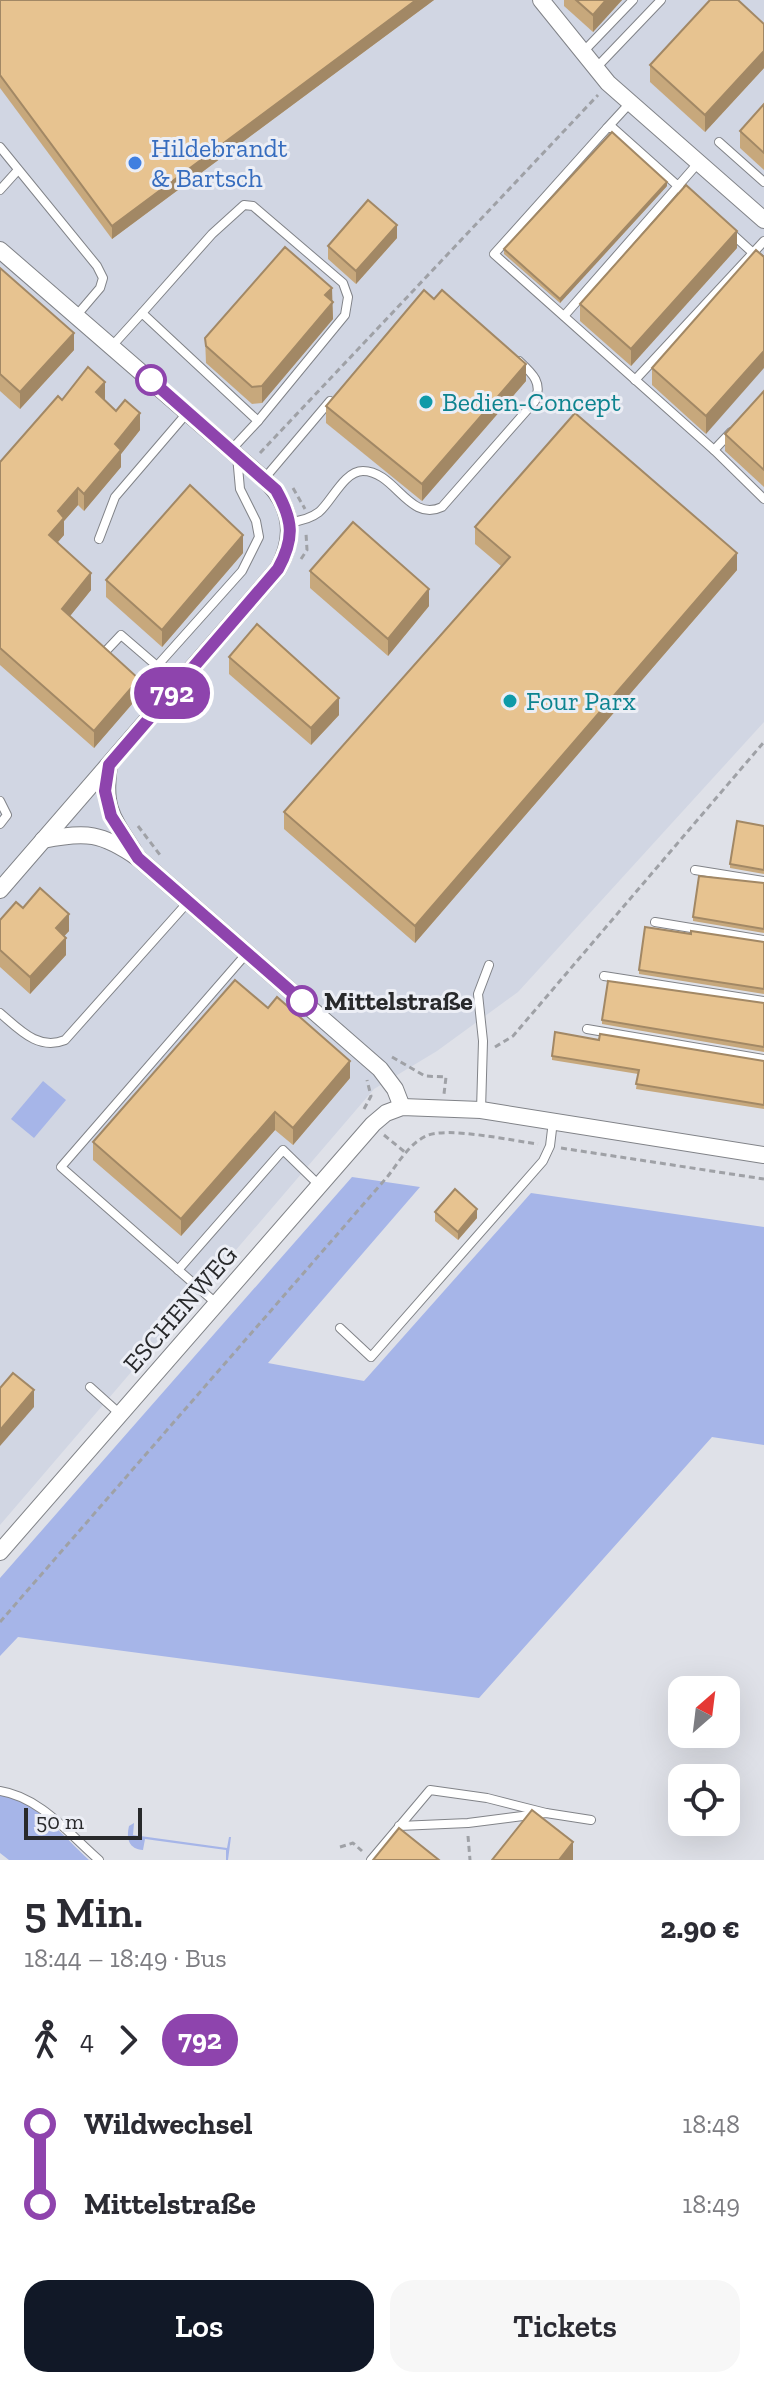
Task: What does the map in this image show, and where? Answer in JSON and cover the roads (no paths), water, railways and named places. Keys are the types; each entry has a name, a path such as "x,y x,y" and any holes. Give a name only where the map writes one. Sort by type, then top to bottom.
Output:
{"street":[{"path":"541,0 608,83 764,220"},
{"path":"0,250 188,412 270,474 287,510 298,521 278,569 0,890"},
{"path":"109,765 105,791 111,816 138,858"},
{"path":"43,840 74,834 98,836 113,841 138,858 380,1069 395,1089 402,1107 481,1110 764,1155"},
{"name":"ESCHENWEG","path":"0,1552 373,1124 386,1113 402,1107"}],"lane":[{"path":"583,52 633,0"},
{"path":"596,68 661,0"},
{"path":"630,103 494,254 714,450 764,499"},
{"path":"607,128 613,128 688,196"},
{"path":"719,142 764,182"},
{"path":"0,147 97,266 103,278 100,288 77,315"},
{"path":"564,316 699,162"},
{"path":"0,190 18,170"},
{"path":"112,346 212,234 244,205 253,206 343,283 348,297 348,306 337,327 237,448 240,489 256,521 259,537 242,571 139,687"},
{"path":"721,224 764,262"},
{"path":"635,380 764,241"},
{"path":"142,313 258,421"},
{"path":"298,521 321,511 352,474 364,471 378,475 420,510 433,512 442,507 535,401 539,391 538,380 516,358"},
{"path":"270,474 334,396"},
{"path":"99,539 115,497 188,412"},
{"path":"714,450 734,428"},
{"path":"113,662 104,653 121,635 157,666"},
{"path":"122,670 160,707"},
{"path":"0,801 7,815 0,824"},
{"path":"695,870 764,881"},
{"path":"0,1013 31,1040 51,1044 65,1040 189,902"},
{"path":"655,922 764,940"},
{"path":"217,1304 61,1167 247,953"},
{"path":"481,1110 483,1041 478,994 489,965"},
{"path":"604,976 764,1001"},
{"path":"587,1029 764,1059"},
{"path":"340,1328 371,1357 543,1161 550,1146 553,1121"},
{"path":"178,1270 283,1150 320,1186"},
{"path":"90,1387 120,1414"},
{"path":"371,1860 430,1790 487,1798 546,1813 591,1820"},
{"path":"0,1791 17,1793 36,1804 99,1860"},
{"path":"399,1826 468,1823 546,1813"}],"place":[{"name":"Hildebrandt & Bartsch","path":"135,163"},
{"name":"Bedien-Concept","path":"426,402"},
{"name":"Four Parx","path":"510,701"},
{"name":"Mittelstraße","path":"302,1001"}]}
